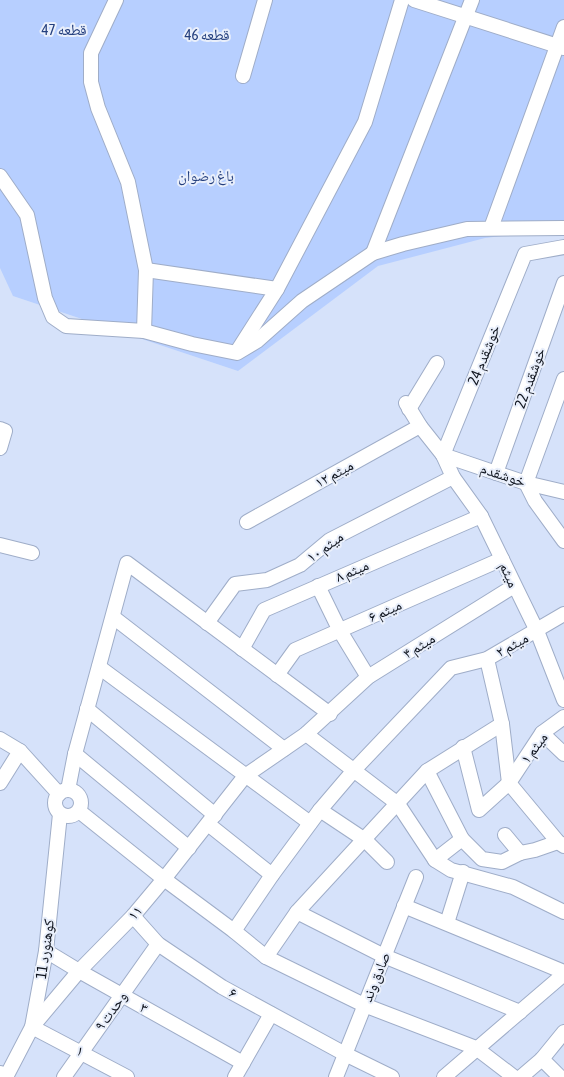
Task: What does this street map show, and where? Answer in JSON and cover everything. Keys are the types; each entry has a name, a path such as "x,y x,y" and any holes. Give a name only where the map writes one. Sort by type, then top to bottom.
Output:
{"main road":[{"path":"0,1075 5,1077"}],"street":[{"path":"116,0 91,53 91,82 98,108 128,182 146,270 144,331"},
{"path":"243,76 265,0"},
{"path":"237,353 278,289 365,122 402,0"},
{"path":"414,0 561,47"},
{"path":"373,253 472,0"},
{"path":"491,228 561,47 564,27"},
{"path":"0,178 27,215 45,298 53,317 66,326 144,331 192,344 237,353 257,341 302,301 373,253 467,229 564,228"},
{"name":"خوشقدم 24","path":"443,455 525,254 564,247"},
{"path":"146,270 278,289"},
{"name":"خوشقدم 22","path":"496,473 564,283"},
{"name":"میثم","path":"437,363 408,406 420,426 443,455 453,477 482,516 537,632 564,700"},
{"path":"564,379 526,483 535,501 564,541"},
{"name":"۱۲ میثم","path":"247,522 420,426"},
{"path":"0,429 5,431 0,448"},
{"name":"خوشقدم","path":"443,455 526,483 564,492"},
{"name":"۱۰ میثم","path":"207,623 236,584 267,580 300,565 330,540 453,477"},
{"name":"۸ میثم","path":"242,649 264,610 482,516"},
{"path":"0,545 32,553"},
{"name":"۶ میثم","path":"277,675 295,650 502,559"},
{"path":"0,739 20,751 63,792 76,792 82,803 79,811 72,816 60,814 55,806 56,798 63,792 75,754 127,564 330,714"},
{"path":"318,586 340,631 368,677"},
{"name":"۴ میثم","path":"245,776 306,734 330,714 368,677 514,586"},
{"name":"۲ میثم","path":"234,931 320,810 355,769 451,668 487,659 537,632 564,614"},
{"path":"112,617 284,749"},
{"path":"428,771 462,839 482,859 502,862 520,853 561,844 508,783 502,724 487,659"},
{"path":"99,667 310,823"},
{"path":"87,709 212,819 272,875"},
{"name":"۱ میثم","path":"462,747 479,810 508,783 542,733 564,717"},
{"path":"266,957 297,912 428,771 462,747 502,724"},
{"path":"542,733 564,754"},
{"path":"306,734 355,769 398,804 436,860 451,870 513,887 564,912"},
{"path":"0,783 20,751"},
{"path":"75,754 189,848"},
{"name":"۱۱","path":"32,1027 79,972 133,916 245,776"},
{"path":"320,810 365,840 387,862"},
{"path":"79,811 266,957 364,1006 476,1048 514,1077"},
{"name":"کوهنورد 11","path":"5,1077 32,1027 46,951 60,814"},
{"path":"505,835 520,853"},
{"path":"436,860 462,839"},
{"path":"447,923 463,872"},
{"name":"صادق وند","path":"336,1077 416,877"},
{"path":"404,906 564,973 444,1077"},
{"path":"297,912 384,956 520,1012"},
{"name":"۶","path":"133,916 158,944 222,987 345,1054 392,1077"},
{"name":"۹ وحدت","path":"64,1077 158,944"},
{"name":"۳","path":"46,951 79,972 243,1063"},
{"path":"235,1077 271,1014"},
{"name":"۱","path":"32,1027 127,1077"},
{"path":"521,1077 542,1059 564,1032"},
{"path":"542,1059 560,1077"}],"green space":[{"name":"باغ رضوان","path":"0,0 564,0 564,233 518,234 485,238 378,266 238,371 13,296 0,268"}],"park label":[{"name":"قطعه 47","path":"64,30"},
{"name":"قطعه 46","path":"207,35"}]}
